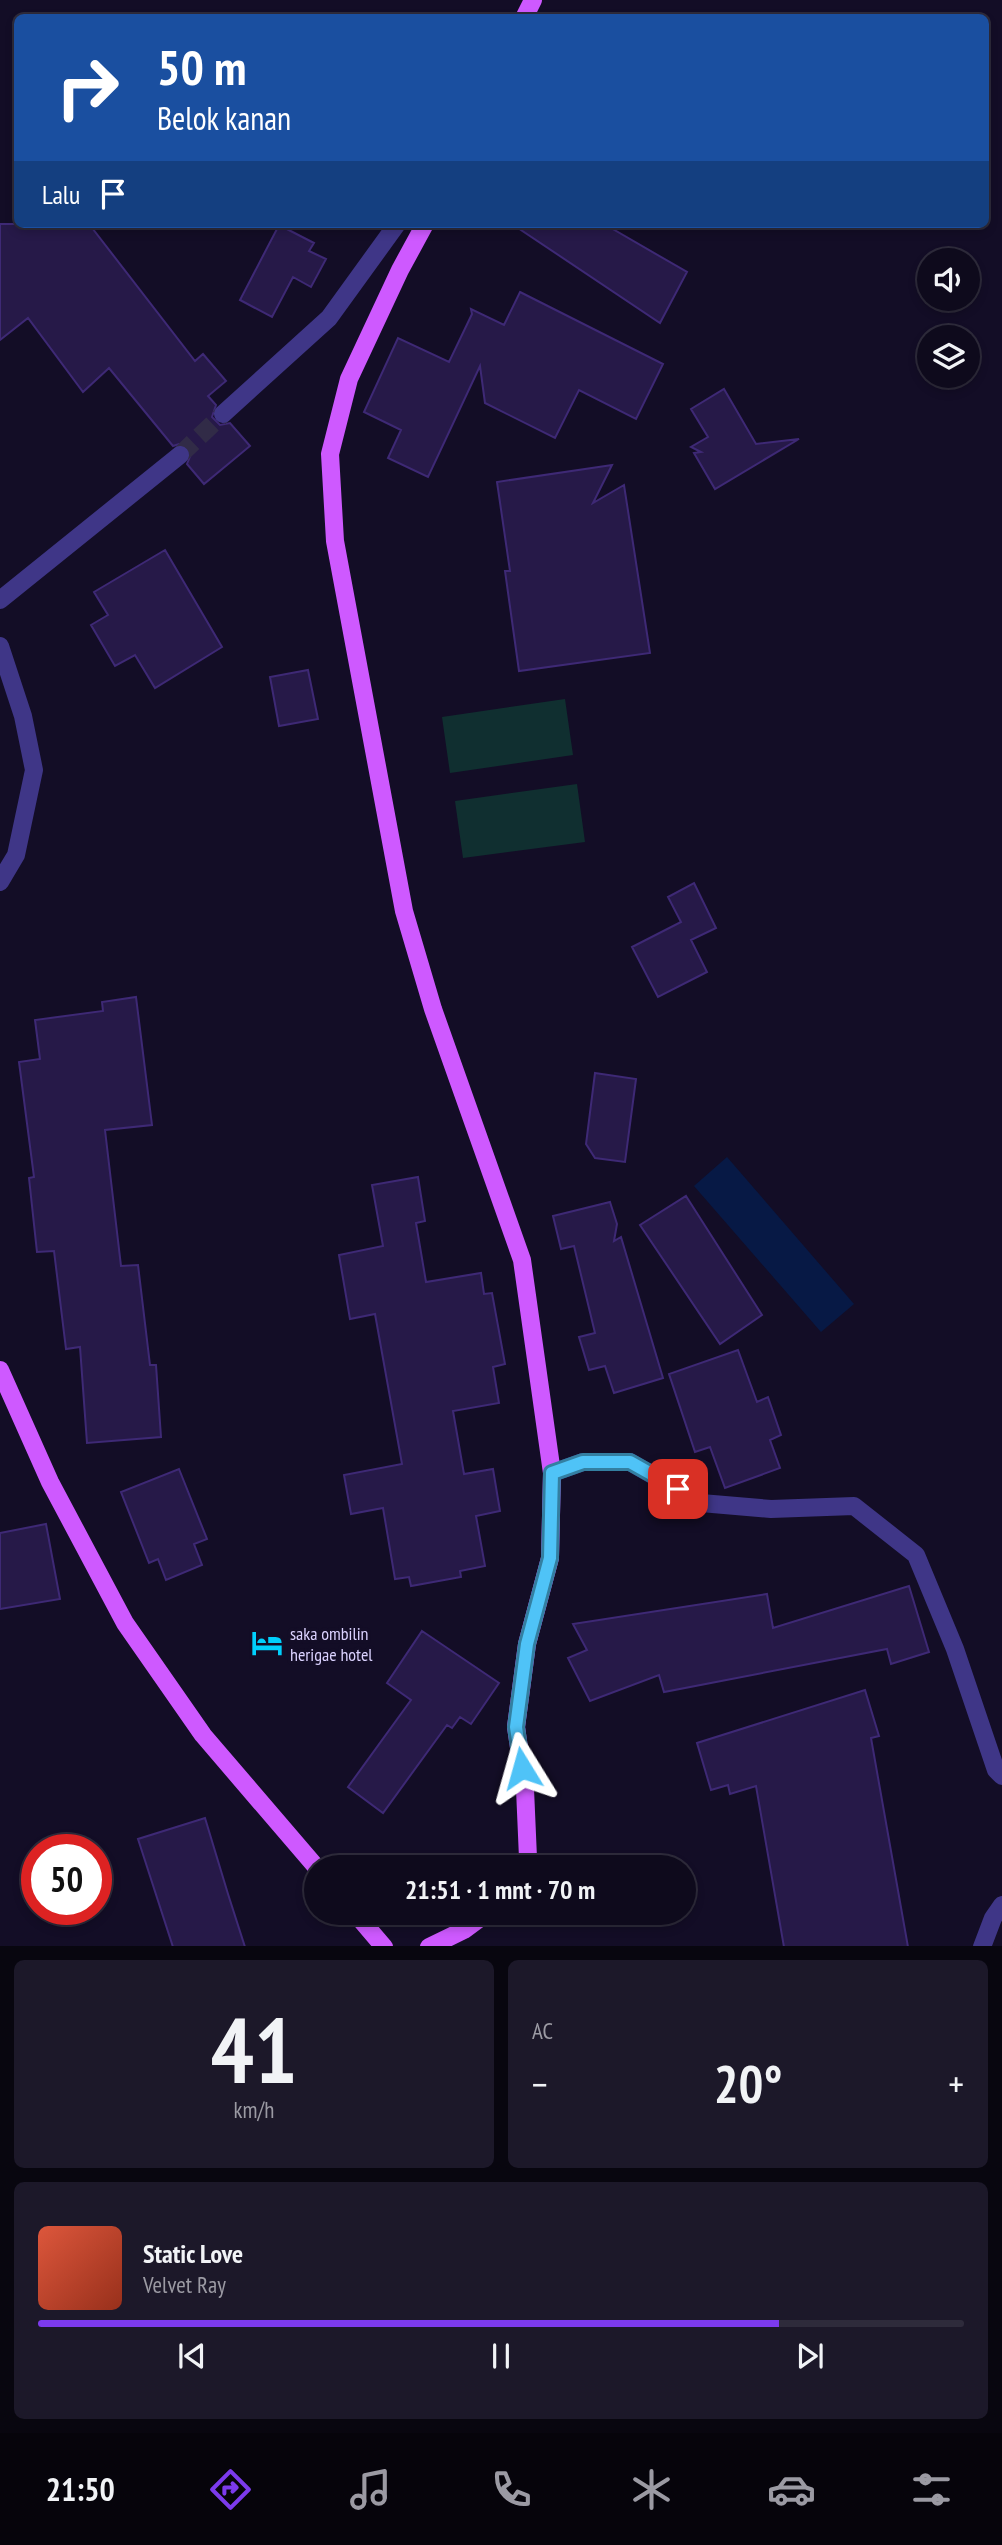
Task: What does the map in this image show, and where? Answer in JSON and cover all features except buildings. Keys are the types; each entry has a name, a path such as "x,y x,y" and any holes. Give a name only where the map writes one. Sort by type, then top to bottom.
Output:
{"main road":[{"path":"423,228 349,379 330,454 335,541 404,911 433,1009 522,1260 552,1473 550,1558 527,1644 516,1727 528,1855"},
{"path":"0,1370 50,1482 125,1623 203,1735 306,1855"},
{"path":"365,1925 383,1946"},
{"path":"431,1946 471,1925"}],"street":[{"path":"223,414 329,318 394,228"},
{"path":"0,600 180,455"},
{"path":"0,646 23,716 34,770 16,855 0,882"},
{"path":"552,1473 583,1462 630,1462 701,1503 771,1509 854,1506 916,1555 955,1649 996,1770 1002,1776"},
{"path":"982,1946 993,1918 1002,1905"}],"green space":[{"path":"565,699 573,755 450,773 442,717"},
{"path":"577,784 585,842 463,858 455,801"}],"water":[{"path":"727,1157 854,1304 821,1332 694,1186"}],"tunnel":[{"path":"180,455 223,414"}],"place":[{"name":"saka ombilin herigae hotel","path":"267,1643"}],"route":[{"path":"522,1768 516,1727 527,1644 550,1558 552,1473 583,1462 630,1462 678,1489"}]}
